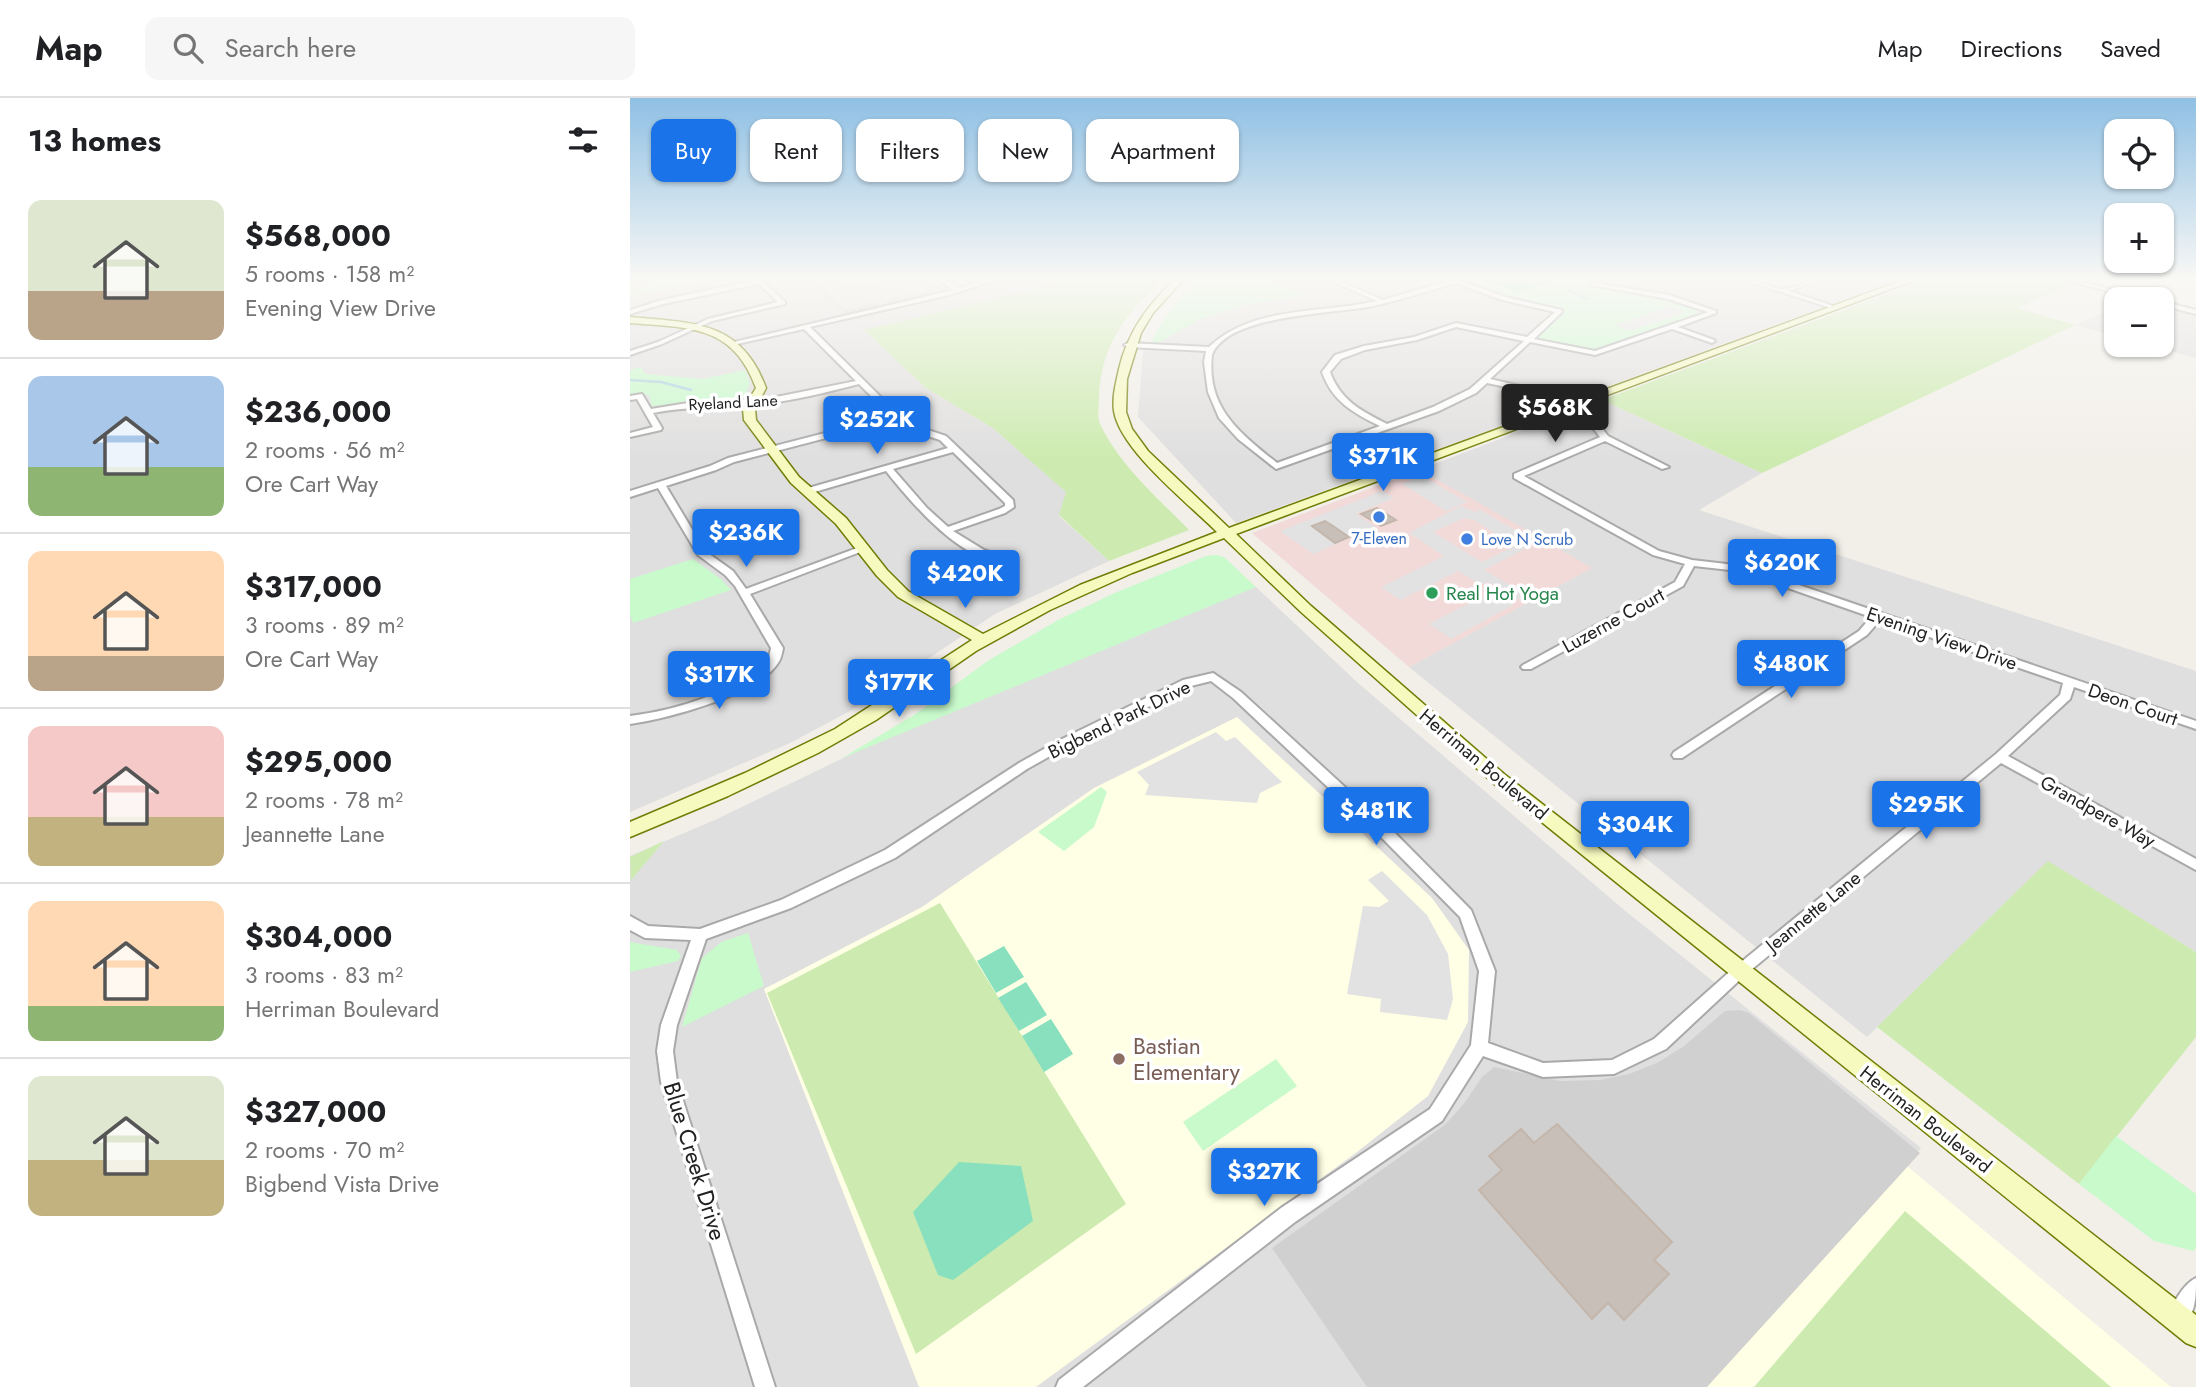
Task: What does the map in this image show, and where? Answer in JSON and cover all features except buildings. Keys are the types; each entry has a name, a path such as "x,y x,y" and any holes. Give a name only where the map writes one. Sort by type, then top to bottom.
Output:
{"main road":[{"path":"728,340 758,374 761,388 748,409 750,420 795,480 841,521 903,594 982,640"},
{"name":"Herriman Boulevard","path":"1131,340 1119,394 1120,413 1128,432 1144,454 1377,673 1498,778 2196,1333"},
{"path":"630,830 742,783 823,742 871,715 982,640 1068,594 1750,340"}],"street":[{"path":"630,353 664,340"},
{"path":"733,343 746,340"},
{"path":"819,340 896,417 916,429 943,438 1010,502 1009,507 1002,511 945,531"},
{"path":"1221,340 1211,348 1208,358 1211,398 1229,427 1276,466 1436,409 1473,391 1530,340"},
{"path":"1387,427 1350,407 1330,388 1326,372 1338,357 1364,348 1408,340"},
{"path":"1531,340 1595,353 1634,340"},
{"path":"1129,345 1211,348"},
{"path":"1485,380 1521,388 1571,407 1597,424 1605,438 1665,467"},
{"name":"Ryeland Lane","path":"648,412 696,403 719,405 794,398 860,382"},
{"path":"630,435 658,428 635,397"},
{"path":"630,494 713,468 761,457 773,450 896,417"},
{"name":"Evening View Drive","path":"1605,438 1517,476 1656,553 1691,563 1740,568 2069,682"},
{"path":"808,491 953,449"},
{"path":"888,468 954,540 980,553 998,558"},
{"path":"630,720 646,719 679,710 751,679 773,663 777,648 729,573 701,553 661,485"},
{"path":"744,593 800,573 811,573 865,552"},
{"name":"Luzerne Court","path":"1527,667 1679,584 1691,563"},
{"path":"1678,755 1863,633 1878,615"},
{"name":"Bigbend Park Drive","path":"630,922 645,932 700,935 786,905 890,854 1023,766 1064,743 1187,683 1213,677 1237,695 1389,836 1466,914 1487,971 1479,1047"},
{"name":"Jeannette Lane","path":"1479,1047 1543,1070 1614,1067 1660,1044 1740,971 2000,757 2066,696 2069,682"},
{"name":"Deon Court","path":"2069,682 2196,725"},
{"name":"Grandpere Way","path":"2000,757 2196,865"},
{"name":"Blue Creek Drive","path":"700,935 669,1025 665,1051 669,1082 765,1387"},
{"path":"1066,1387 1288,1215 1436,1115 1479,1047"},
{"path":"2177,1318 2196,1288"}],"shaded area":[{"path":"630,340 876,340 926,388 993,428 1067,492 1059,516 1109,561 995,614 850,711 790,743 630,812"},
{"path":"1163,340 1733,340 1236,523 1138,417 1143,351"},
{"path":"2174,340 2196,340 2196,358 2174,352"},
{"path":"1602,400 1762,473 1699,510 2196,671 2196,952 2048,862 1867,1037 1409,667 1591,568 1419,470"},
{"path":"1419,470 1592,568 1409,667 1252,533"},
{"path":"1422,476 1467,502 1446,511 1402,484"},
{"path":"1382,491 1394,498 1356,514 1376,527 1313,554 1280,531"},
{"path":"1461,506 1475,512 1480,510 1529,538 1524,542 1531,546 1484,570 1529,596 1508,601 1513,605 1451,639 1429,624 1491,592 1497,596 1504,591 1488,582 1481,585 1458,571 1400,600 1381,587 1444,556 1409,533","holes":["1464,518 1474,520 1515,546 1482,562 1433,532"]},
{"path":"1256,587 1358,683 1623,909 1921,1148 1907,1166 1706,1387 630,1387 630,856 717,819 864,748 1243,590"},
{"name":"Bastian Elementary","path":"1237,717 1432,898 1469,950 1468,1022 1428,1096 1357,1152 1036,1387 919,1387 764,989 922,907 1094,788"},
{"path":"1216,732 1226,741 1235,737 1282,782 1260,793 1257,803 1145,795 1149,785 1137,772"},
{"path":"1382,871 1427,915 1448,954 1453,999 1447,1020 1380,1012 1381,999 1347,994 1363,906 1379,907 1389,901 1368,880"},
{"path":"1740,1010 1749,1013 1920,1153 1707,1387 1367,1387 1272,1248 1446,1124 1482,1077 1494,1067 1560,1081 1600,1080 1629,1074 1657,1063 1684,1046 1725,1011"},
{"path":"1907,1166 2171,1387 1706,1387"}],"green space":[{"path":"875,340 1114,340 1104,363 1101,380 1100,424 1129,468 1189,530 1109,561 1059,515 1066,492 993,428 926,388"},
{"path":"1531,340 1632,340 1595,353"},
{"path":"1763,340 2043,340 1762,473 1602,400"},
{"path":"641,367 645,374 703,379 745,370 750,383 745,396 735,402 698,400 652,406 649,395 630,394 630,370"},
{"path":"1206,556 1224,557 1256,587 842,758 914,715 989,660 1060,619 1117,592"},
{"path":"693,559 721,579 731,590 633,623 630,615 630,579"},
{"path":"1101,787 1107,792 1094,827 1064,851 1038,832"},
{"path":"664,841 631,880 630,857"},
{"path":"2048,861 2196,952 2196,1037 2079,1184 1877,1027"},
{"path":"940,903 1126,1204 916,1354 767,993"},
{"path":"748,933 764,986 682,1027 702,958 721,942"},
{"path":"630,942 677,950 681,956 678,961 630,972"},
{"path":"1004,946 1024,977 996,993 977,961"},
{"path":"1026,982 1047,1015 1019,1031 998,998"},
{"path":"1051,1019 1073,1054 1044,1072 1022,1036"},
{"path":"1276,1059 1297,1086 1203,1151 1183,1122"},
{"path":"2116,1136 2196,1194 2194,1251 2154,1241 2079,1184"},
{"path":"959,1162 1021,1166 1033,1221 953,1280 938,1275 913,1212"},
{"path":"1905,1211 2111,1387 1754,1387"}],"waterway":[{"path":"630,380 661,382 691,390"}],"place":[{"name":"7-Eleven","path":"1379,517"},
{"name":"Love N Scrub","path":"1467,539"},
{"name":"Real Hot Yoga","path":"1432,593"},
{"name":"Bastian Elementary","path":"1119,1059"}]}
